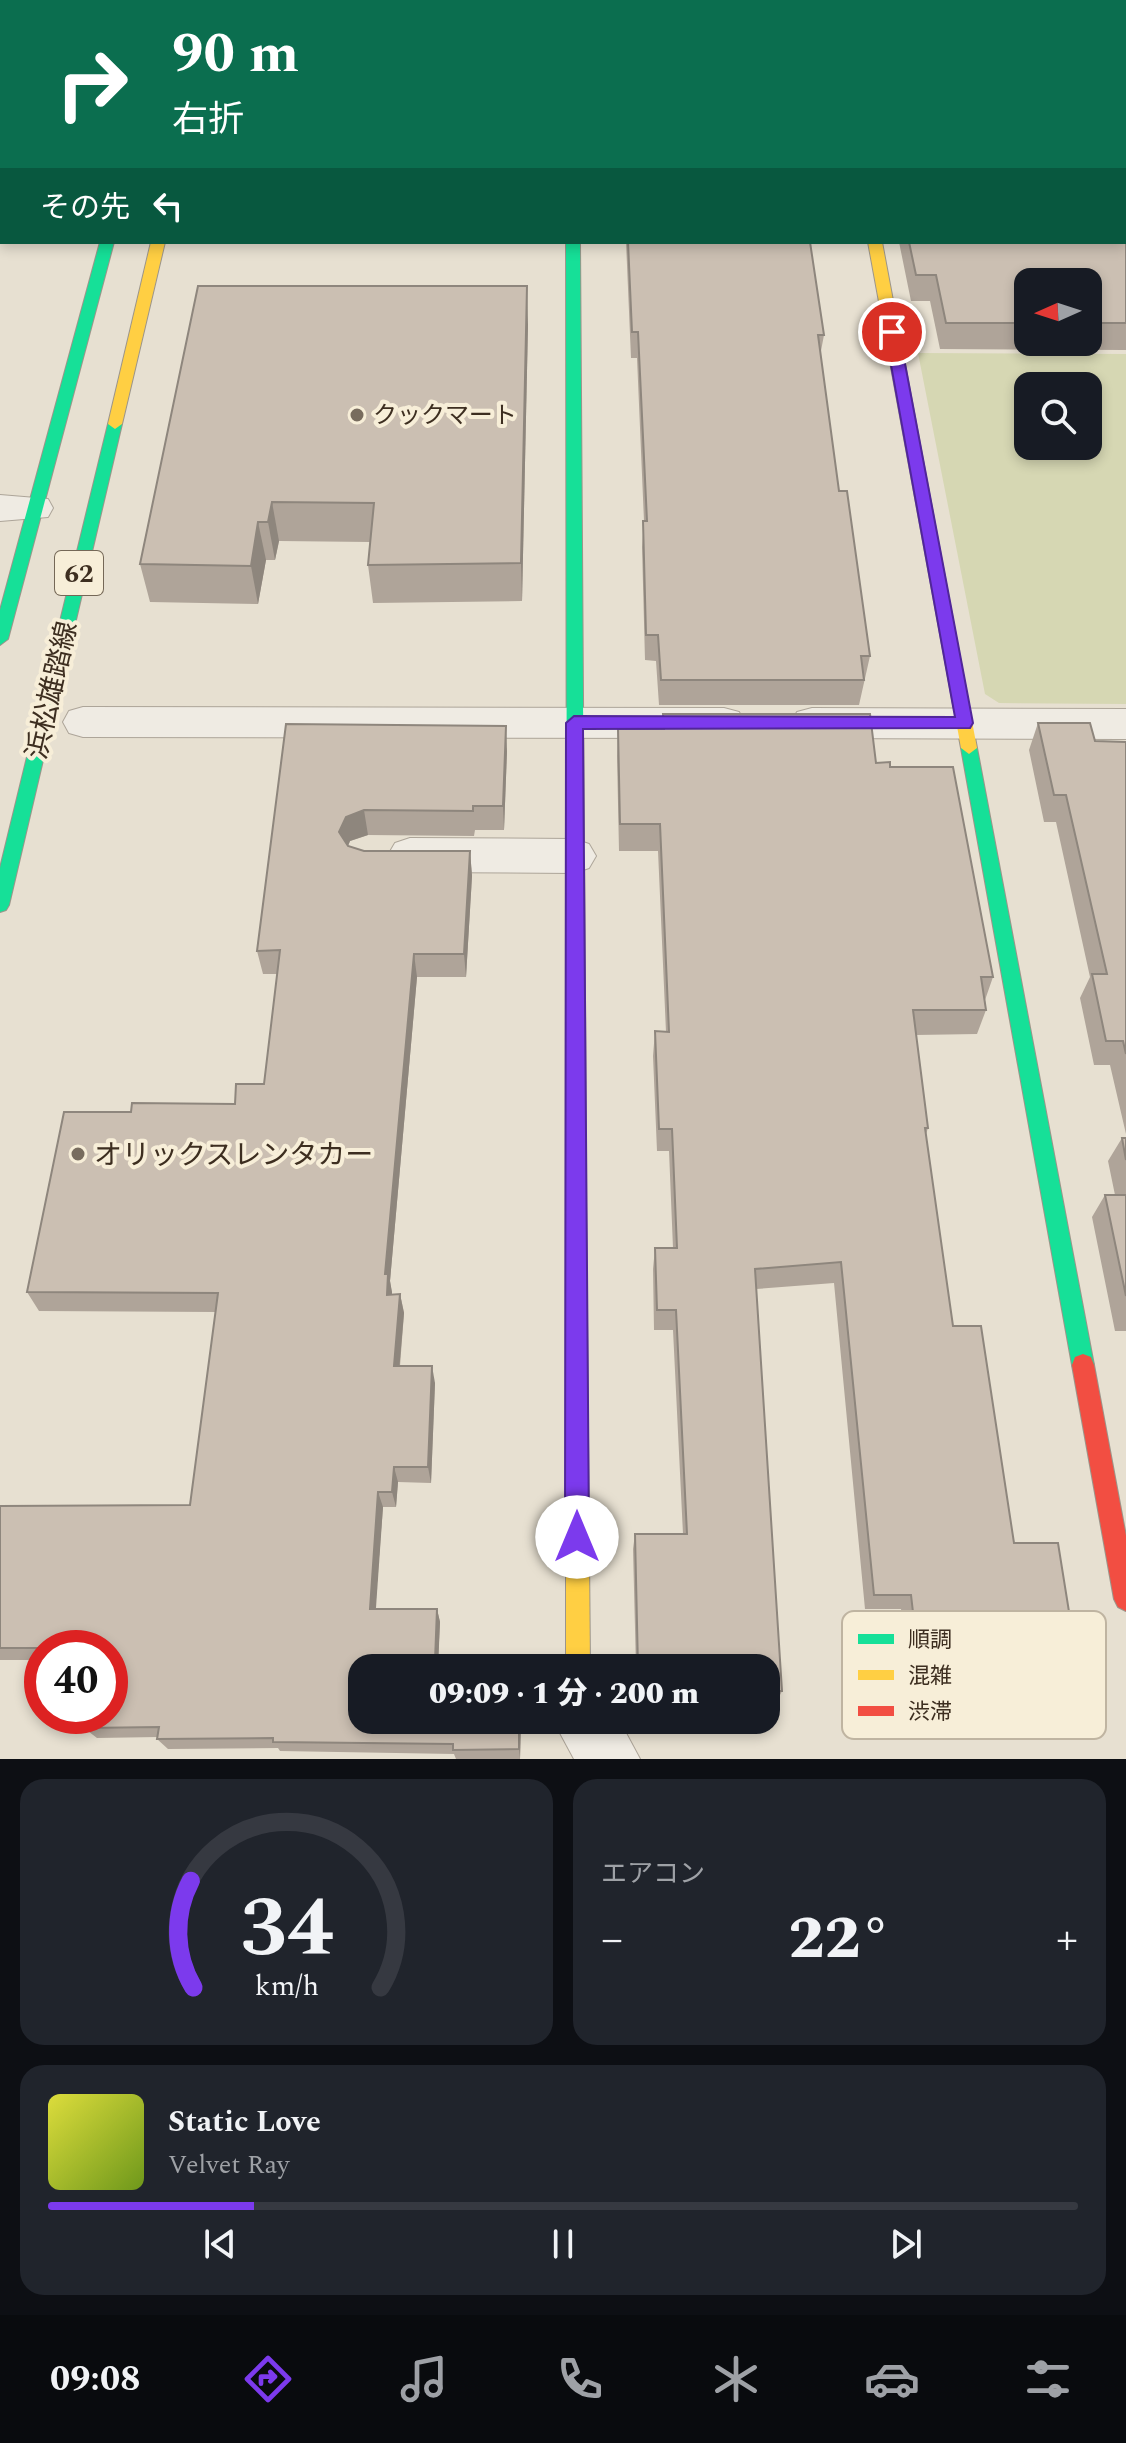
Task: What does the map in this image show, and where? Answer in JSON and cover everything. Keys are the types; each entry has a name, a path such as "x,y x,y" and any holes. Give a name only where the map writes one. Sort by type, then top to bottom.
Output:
{"street":[{"name":"62","path":"0,639 17,508 106,244"},
{"name":"浜松雄踏線","path":"0,905 158,244"},
{"path":"573,244 578,1654"},
{"path":"875,244 1126,1599"},
{"path":"83,722 1126,724"},
{"path":"368,855 574,856"},
{"path":"593,1734 610,1759"}],"green space":[{"path":"918,353 1014,353 1014,356 1126,354 1126,704 999,703 985,694"}],"building":[{"path":"628,244 810,244 824,335 818,335 839,491 847,491 870,656 861,656 864,680 661,680 658,635 646,635 643,521 647,521 638,332 632,332"},
{"path":"909,244 1126,244 1126,323 1102,323 1102,268 1014,268 1014,323 946,323 936,275 916,275"},
{"name":"クックマート","path":"198,286 527,286 521,563 368,565 374,503 272,502 268,522 258,522 251,566 140,564"},
{"path":"663,714 870,714 876,763 890,762 890,767 953,767 993,977 981,977 986,1010 913,1010 928,1128 925,1128 953,1326 981,1326 1014,1543 1058,1543 1069,1611 913,1611 911,1595 874,1595 841,1262 755,1269 780,1654 638,1654 635,1534 687,1534 676,1310 657,1310 655,1248 677,1248 672,1129 659,1129 655,1031 669,1032 660,824 620,824 618,729 664,729"},
{"path":"1038,723 1090,723 1095,741 1126,742 1126,1054 1123,1041 1106,1041 1092,974 1107,974 1066,795 1054,795"},
{"path":"286,724 506,726 503,806 473,806 473,811 364,810 346,817 339,832 348,846 364,851 470,851 464,954 414,954 385,1274 388,1274 387,1295 400,1294 394,1366 432,1366 428,1467 394,1467 392,1492 378,1492 370,1609 437,1609 435,1654 348,1654 348,1734 519,1734 519,1749 453,1750 453,1744 273,1742 273,1738 157,1739 159,1727 128,1727 128,1630 24,1630 24,1648 0,1648 0,1506 190,1505 218,1293 27,1292 64,1112 131,1112 132,1103 235,1104 236,1084 264,1084 280,950 257,951"},
{"path":"1122,1138 1126,1138 1126,1160"},
{"path":"1105,1195 1126,1195 1126,1296"}],"traffic: fast":[{"path":"0,639 106,244"},
{"path":"573,244 576,999"},
{"path":"0,905 115,424"},
{"path":"969,748 1083,1365"}],"traffic: slow":[{"path":"115,424 158,244"},
{"path":"875,244 969,748"},
{"path":"576,1206 578,1654"}],"traffic: jam":[{"path":"576,999 576,1206"},
{"path":"1083,1365 1126,1599"}],"place":[{"name":"クックマート","path":"357,415"},
{"name":"オリックスレンタカー","path":"78,1154"}],"route":[{"path":"577,1537 574,723 964,723 892,332"}]}
